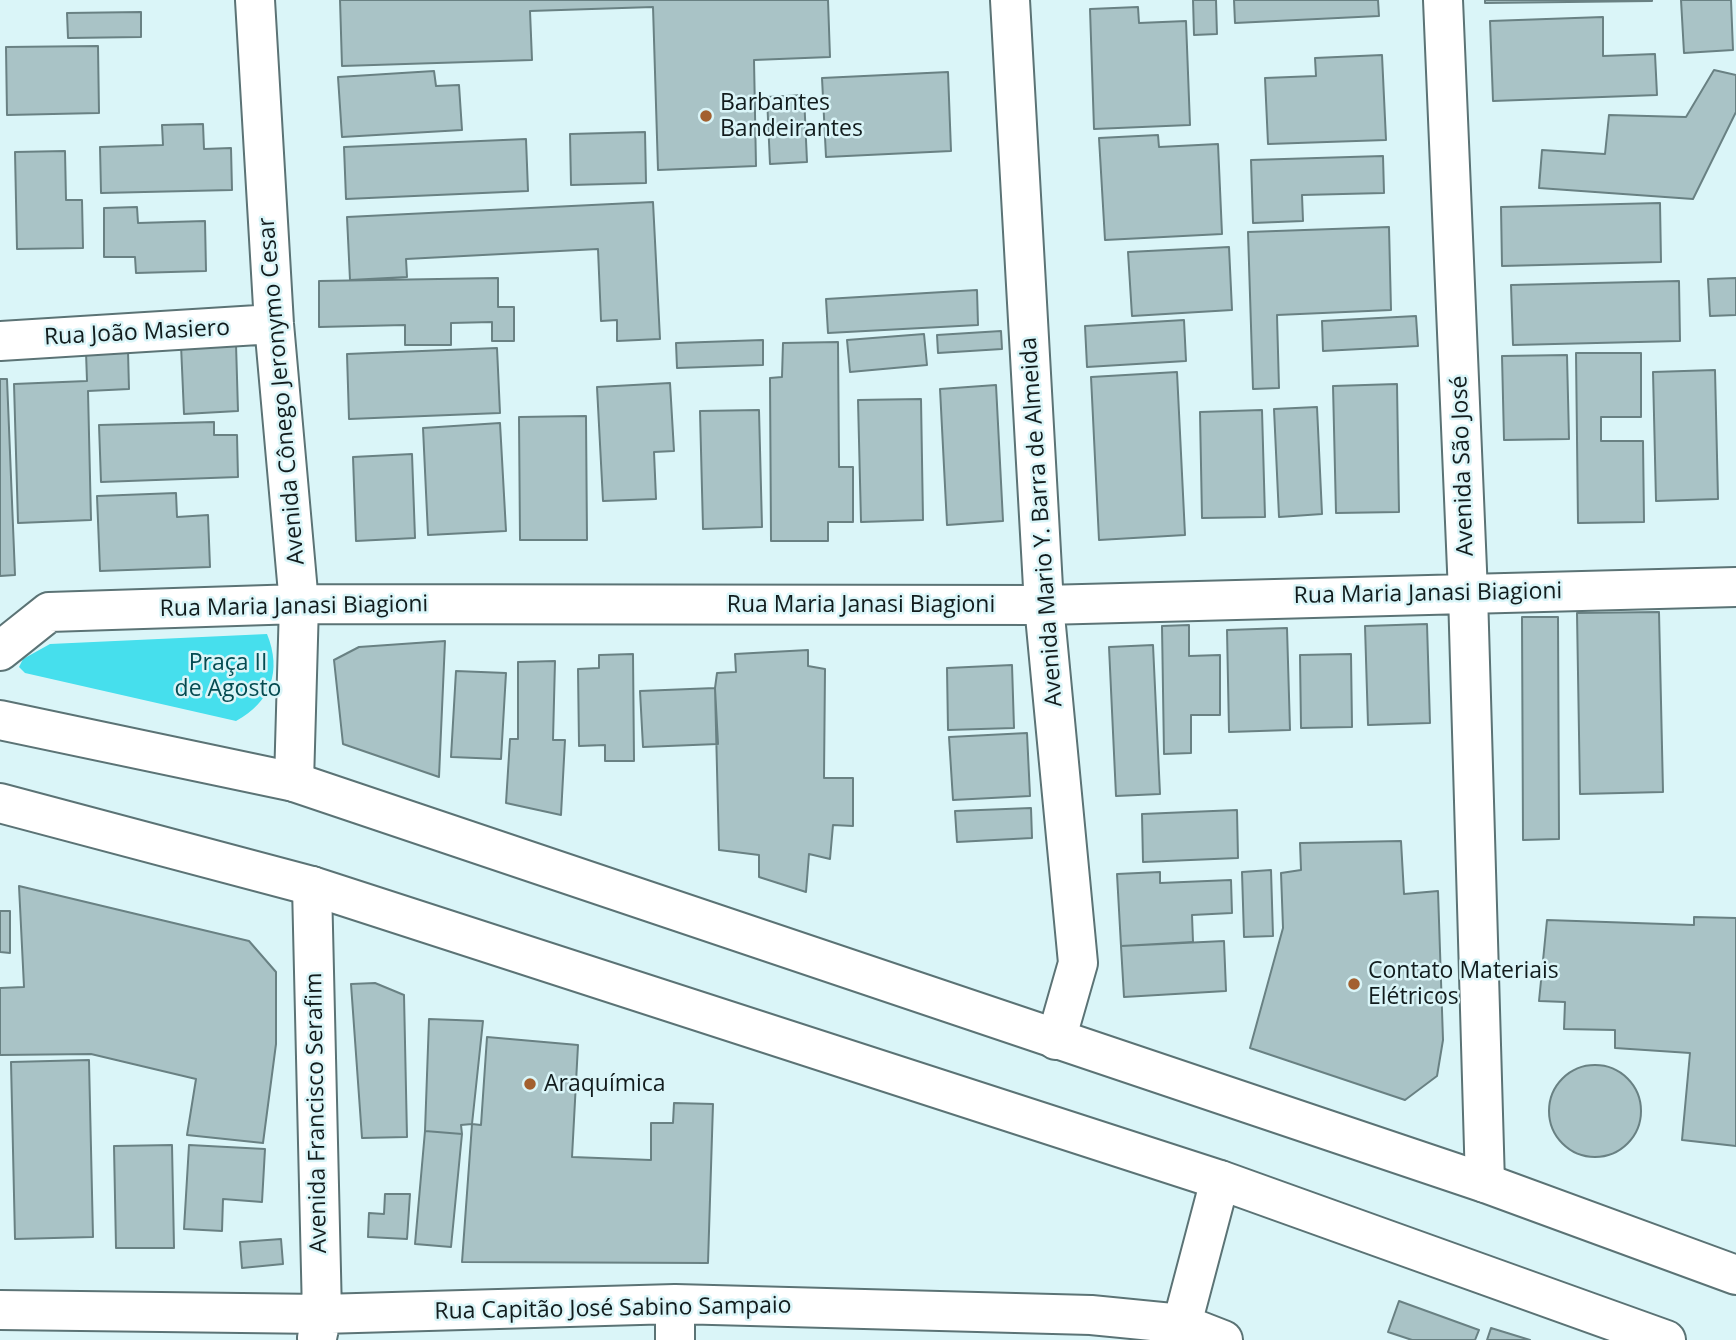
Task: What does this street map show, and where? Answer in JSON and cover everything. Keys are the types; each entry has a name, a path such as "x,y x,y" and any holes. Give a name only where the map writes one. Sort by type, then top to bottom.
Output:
{"street":[{"name":"Avenida Cônego Jeronymo Cesar","path":"255,0 274,324 299,604 294,782"},
{"name":"Avenida Mario Y. Barra de Almeida","path":"1010,0 1044,605 1078,963 1056,1040"},
{"name":"Avenida São José","path":"1443,0 1468,593 1485,1183"},
{"name":"Rua João Masiero","path":"0,341 274,324"},
{"name":"Rua Maria Janasi Biagioni","path":"0,651 49,612 299,604 1044,605 1736,587"},
{"path":"0,720 294,782 1485,1183 1736,1275"},
{"path":"0,803 312,886 1220,1180 1666,1340"},
{"name":"Avenida Francisco Serafim","path":"312,886 319,1327"},
{"path":"1182,1324 1220,1180"},
{"name":"Rua Capitão José Sabino Sampaio","path":"0,1310 319,1327 1091,1315 1182,1324 1223,1340"}],"green space":[{"name":"Praça II de Agosto","path":"267,634 273,661 270,684 258,705 236,721 25,673 19,667 23,659 50,644"}],"building":[{"name":"Barbantes Bandeirantes","path":"340,0 828,0 830,57 754,60 756,166 658,170 653,7 530,11 532,60 342,66"},
{"path":"1193,0 1216,0 1217,34 1194,35"},
{"path":"1234,0 1378,0 1379,16 1235,23"},
{"path":"1485,0 1652,0 1652,1 1485,3"},
{"path":"1681,0 1731,0 1733,50 1684,53"},
{"path":"1138,7 1139,23 1186,21 1190,125 1094,129 1090,9"},
{"path":"141,12 141,37 68,38 67,13"},
{"path":"1603,17 1603,56 1655,54 1657,95 1493,101 1490,21"},
{"path":"98,46 99,113 7,115 6,47"},
{"path":"1382,55 1386,140 1268,144 1265,78 1316,76 1315,58"},
{"path":"1714,70 1736,75 1736,112 1693,199 1539,188 1542,150 1605,154 1609,115 1686,117"},
{"path":"434,71 436,86 459,85 462,130 342,137 338,77"},
{"path":"948,72 951,151 826,157 822,78"},
{"path":"804,95 807,162 770,164 767,97"},
{"path":"203,124 204,149 231,148 232,190 101,193 100,147 163,145 162,125"},
{"path":"645,132 646,183 571,185 570,134"},
{"path":"1158,135 1159,147 1218,144 1222,234 1105,240 1099,138"},
{"path":"526,139 528,191 346,199 344,147"},
{"path":"65,151 66,200 82,200 83,248 17,249 15,152"},
{"path":"1383,156 1384,193 1302,195 1303,221 1253,223 1251,160"},
{"path":"653,202 660,339 617,341 617,320 601,321 598,249 406,259 407,277 350,280 347,217"},
{"path":"1660,203 1661,262 1502,266 1501,207"},
{"path":"137,207 138,223 205,221 206,271 136,273 135,257 104,257 104,208"},
{"path":"1389,227 1391,310 1277,315 1279,388 1253,389 1248,232"},
{"path":"1229,247 1232,310 1132,316 1128,252"},
{"path":"498,278 498,307 514,307 514,341 492,341 492,322 451,323 451,345 405,345 405,325 319,327 319,281"},
{"path":"1736,278 1736,315 1710,316 1708,279"},
{"path":"1679,281 1680,341 1513,345 1511,285"},
{"path":"977,290 978,325 828,333 826,299"},
{"path":"1416,316 1418,346 1323,351 1322,321"},
{"path":"1184,320 1186,361 1087,367 1085,326"},
{"path":"1001,331 1002,349 938,353 937,335"},
{"path":"924,334 927,365 850,372 847,340"},
{"path":"763,340 763,365 677,368 676,343"},
{"path":"838,342 839,467 853,467 853,522 828,522 828,541 771,541 770,378 782,377 783,343"},
{"path":"236,344 238,411 184,414 181,345"},
{"path":"497,348 500,413 349,419 347,354"},
{"path":"128,351 129,389 88,391 91,520 18,523 14,384 87,381 86,352"},
{"path":"1576,353 1641,353 1641,417 1601,417 1601,441 1643,441 1644,522 1578,523"},
{"path":"1567,355 1569,439 1504,440 1502,356"},
{"path":"1715,370 1718,499 1656,501 1653,372"},
{"path":"1177,372 1185,535 1099,540 1091,377"},
{"path":"0,379 7,379 15,575 0,576"},
{"path":"670,383 674,451 654,452 656,499 603,501 597,387"},
{"path":"1397,384 1399,512 1336,513 1333,386"},
{"path":"996,385 1003,521 947,525 940,389"},
{"path":"921,399 923,520 861,522 858,400"},
{"path":"1317,407 1322,514 1279,517 1274,409"},
{"path":"759,410 762,527 703,529 700,411"},
{"path":"1262,410 1265,517 1202,518 1200,412"},
{"path":"586,416 587,540 520,540 519,417"},
{"path":"214,422 214,435 237,435 238,477 101,482 99,425"},
{"path":"500,423 506,531 428,535 423,428"},
{"path":"412,454 415,538 356,541 353,457"},
{"path":"176,493 177,517 208,515 210,567 100,571 97,496"},
{"path":"1659,612 1663,792 1580,794 1577,613"},
{"path":"1522,617 1558,617 1559,839 1523,840"},
{"path":"1427,624 1430,723 1368,725 1365,626"},
{"path":"1189,625 1189,656 1220,655 1220,715 1191,715 1191,753 1164,754 1162,626"},
{"path":"1287,628 1290,730 1229,732 1227,630"},
{"path":"445,641 439,777 343,744 334,660 359,647"},
{"path":"1153,645 1160,794 1116,796 1109,647"},
{"path":"808,650 808,666 825,669 824,778 853,778 853,826 833,825 830,859 809,854 806,892 759,877 759,855 719,850 715,688 717,673 736,672 735,654"},
{"path":"633,654 634,761 605,761 605,745 579,746 578,669 599,668 599,655"},
{"path":"1351,654 1352,727 1301,728 1300,655"},
{"path":"555,661 553,740 565,740 561,815 506,803 510,739 518,739 518,662"},
{"path":"1012,665 1014,728 948,730 947,668"},
{"path":"456,671 506,673 501,759 451,757"},
{"path":"715,688 718,744 643,747 640,691"},
{"path":"1027,733 1030,796 953,800 949,737"},
{"path":"1031,808 1032,838 957,842 955,811"},
{"path":"1237,810 1238,858 1143,862 1142,814"},
{"name":"Contato Materiais Elétricos","path":"1401,841 1404,894 1438,891 1443,1040 1437,1076 1405,1100 1250,1048 1283,928 1281,873 1301,870 1300,843"},
{"path":"1271,870 1273,936 1244,937 1242,872"},
{"path":"1160,872 1160,883 1231,880 1232,913 1192,915 1193,942 1121,946 1117,874"},
{"path":"19,886 249,941 276,972 276,1044 263,1143 187,1135 196,1079 91,1054 0,1055 0,988 24,987"},
{"path":"0,911 10,911 10,953 0,952"},
{"path":"1694,917 1736,918 1736,1146 1682,1140 1690,1053 1615,1048 1615,1030 1564,1029 1565,1002 1539,1001 1547,920 1694,925"},
{"path":"1224,941 1226,991 1124,997 1121,946"},
{"path":"375,983 404,995 407,1137 362,1138 351,984"},
{"path":"429,1019 483,1021 472,1124 461,1125 462,1134 425,1131"},
{"path":"487,1037 578,1045 572,1157 651,1160 651,1123 673,1123 674,1103 713,1104 708,1263 462,1262 472,1124 481,1125"},
{"path":"89,1060 93,1237 15,1239 11,1062"},
{"path":"1595,1065 1612,1069 1627,1079 1637,1094 1641,1111 1637,1128 1627,1143 1612,1153 1595,1157 1578,1153 1563,1143 1553,1128 1549,1111 1553,1094 1563,1079 1578,1069"},
{"path":"425,1131 462,1134 451,1247 415,1244"},
{"path":"172,1145 174,1248 116,1248 114,1146"},
{"path":"189,1145 265,1149 262,1202 223,1199 222,1231 184,1229"},
{"path":"385,1194 410,1194 407,1239 368,1237 369,1213 384,1214"},
{"path":"281,1239 283,1264 242,1268 240,1242"},
{"path":"1399,1301 1479,1330 1475,1340 1412,1340 1388,1332"},
{"path":"1491,1328 1530,1340 1487,1340"}],"place":[{"name":"Barbantes Bandeirantes","path":"706,116"},
{"name":"Contato Materiais Elétricos","path":"1354,984"},
{"name":"Araquímica","path":"530,1084"}]}
